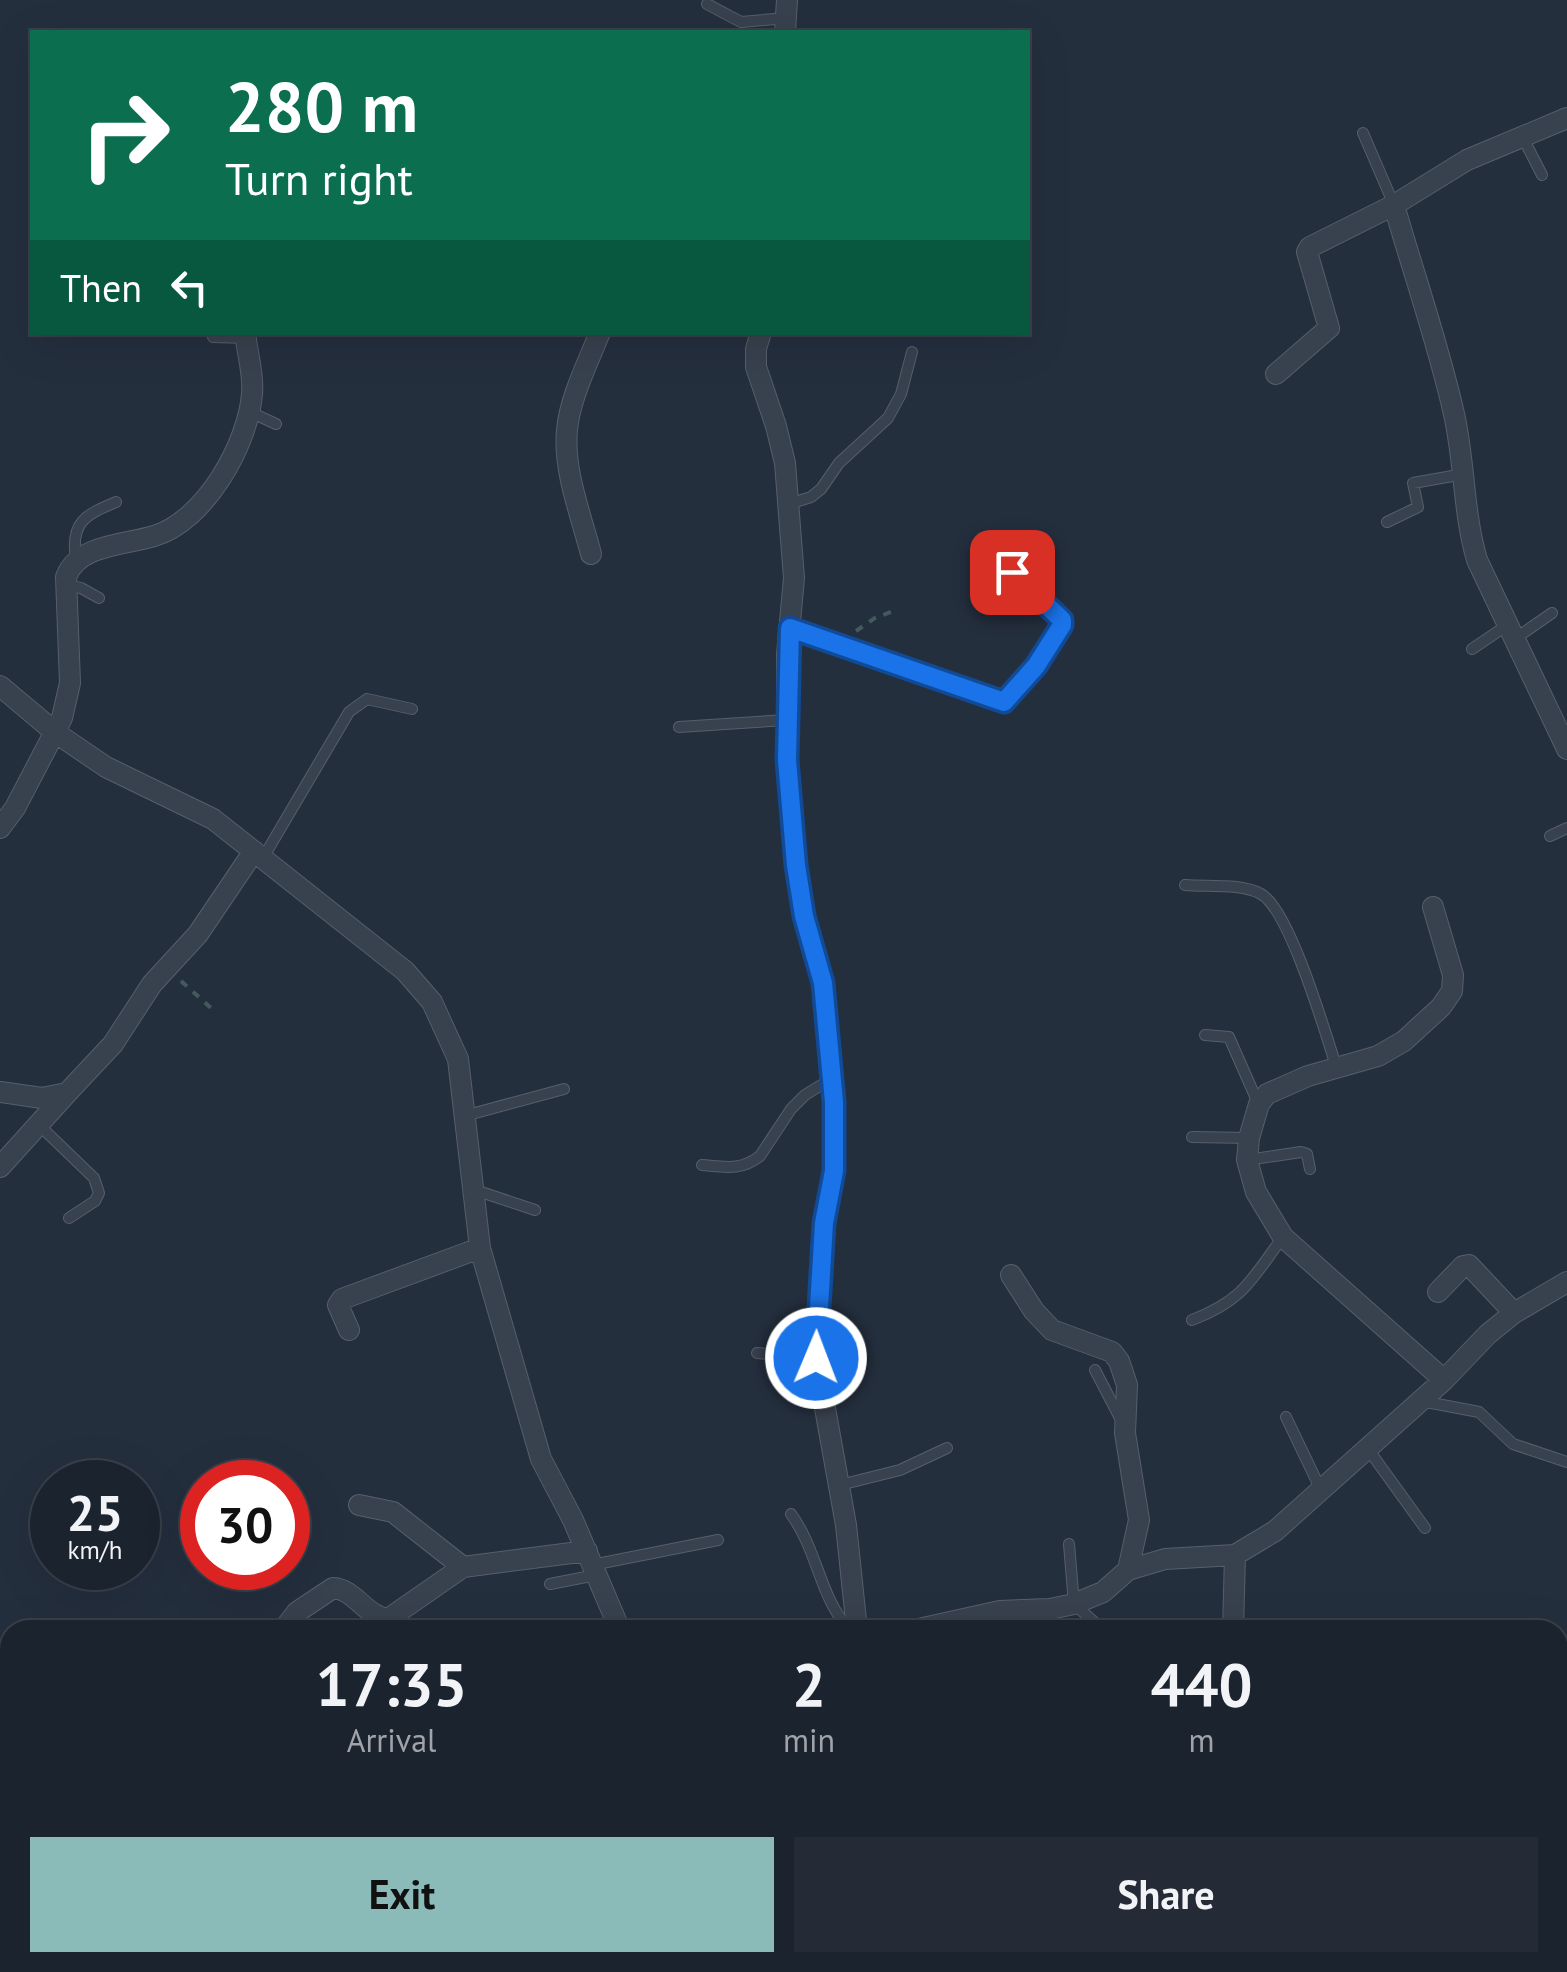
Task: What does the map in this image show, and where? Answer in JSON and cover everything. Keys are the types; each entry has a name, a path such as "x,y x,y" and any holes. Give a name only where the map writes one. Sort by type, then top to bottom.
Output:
{"street":[{"path":"1276,374 1330,328 1308,252 1310,247 1394,205 1467,160 1567,118"},
{"path":"1394,205 1445,375 1464,474 1468,530 1477,560 1567,749"},
{"path":"0,828 56,734 70,683 66,576 76,560 118,544 158,535 177,524 224,474 243,437 250,412 253,390 245,335"},
{"path":"590,554 566,433 599,335"},
{"path":"760,335 756,366 776,426 789,504 794,578 787,720 796,865 804,916 823,983 832,1078 834,1171 824,1223 816,1358 840,1484 852,1620"},
{"path":"790,628 1004,702 1036,666 1062,625 1062,620 1012,572"},
{"path":"0,686 56,734 124,776 214,819 404,970 432,1002 458,1060 480,1248 541,1459 616,1620"},
{"path":"0,1167 114,1044 152,984 198,934 259,854"},
{"path":"1433,907 1453,975 1452,991 1441,1007 1404,1042 1378,1056 1276,1088 1259,1104 1247,1160 1256,1192 1283,1238 1444,1380"},
{"path":"0,1092 42,1098 67,1093"},
{"path":"349,1330 338,1306 342,1299 480,1248"},
{"path":"1438,1292 1463,1266 1469,1266 1514,1313"},
{"path":"1011,1276 1052,1330 1117,1356 1127,1384 1124,1426 1140,1520 1128,1570"},
{"path":"970,1620 1000,1611 1074,1604 1103,1592 1128,1570 1191,1555 1235,1555 1275,1531 1321,1491 1444,1380 1488,1334 1514,1313 1567,1282"},
{"path":"359,1505 393,1512 463,1568"},
{"path":"1233,1620 1235,1555"},
{"path":"291,1620 338,1586 378,1618 388,1619 463,1568 592,1564"}],"lane":[{"path":"707,4 741,22 786,17"},
{"path":"1363,133 1394,205"},
{"path":"1522,135 1542,175"},
{"path":"212,336 245,335"},
{"path":"789,504 821,488 840,463 888,418 901,394 912,352"},
{"path":"250,412 276,424"},
{"path":"1387,522 1418,507 1413,484 1464,474"},
{"path":"76,560 76,535 82,520 116,502"},
{"path":"67,585 99,598"},
{"path":"1472,649 1552,614"},
{"path":"259,854 348,712 368,699 412,709"},
{"path":"679,727 787,720"},
{"path":"1550,836 1567,828"},
{"path":"1185,885 1252,890 1268,899 1310,984 1337,1070"},
{"path":"1205,1035 1229,1037 1259,1104"},
{"path":"702,1165 738,1168 752,1162 804,1095 832,1078"},
{"path":"464,1116 564,1089"},
{"path":"38,1124 98,1186 95,1201 69,1218"},
{"path":"1192,1137 1249,1138"},
{"path":"1247,1160 1301,1152 1307,1154 1310,1169"},
{"path":"472,1189 536,1210"},
{"path":"1192,1320 1220,1309 1240,1295 1283,1238"},
{"path":"757,1353 816,1358"},
{"path":"1095,1370 1124,1426"},
{"path":"1420,1401 1479,1412 1513,1444 1567,1462"},
{"path":"1286,1417 1321,1491"},
{"path":"840,1484 900,1470 947,1448"},
{"path":"1368,1448 1425,1528"},
{"path":"792,1514 812,1547 832,1608 843,1620"},
{"path":"550,1584 592,1564 718,1540"},
{"path":"1069,1544 1074,1604 1092,1620"}],"path":[{"path":"839,645 874,618 896,610"},
{"path":"167,968 211,1008"}],"route":[{"path":"816,1358 824,1223 834,1171 834,1102 823,983 804,916 796,865 787,760 790,628 1004,702 1062,630 1062,620 1012,572"}]}
